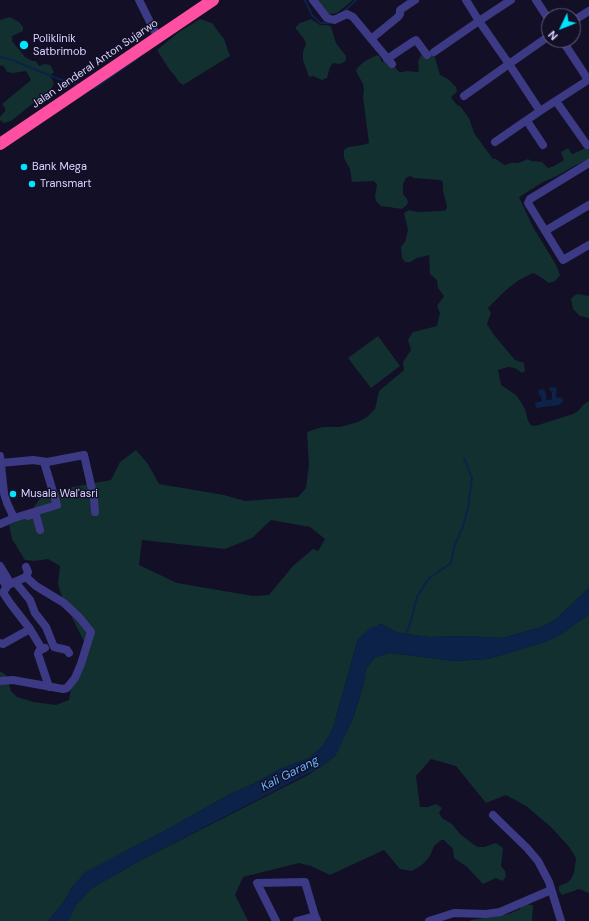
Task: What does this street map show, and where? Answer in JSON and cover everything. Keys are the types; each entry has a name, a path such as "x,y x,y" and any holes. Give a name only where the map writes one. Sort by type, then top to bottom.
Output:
{"highway":[{"name":"Jalan Jenderal Anton Sujarwo","path":"0,144 155,32 205,1"},
{"name":"Jalan Jenderal Anton Sujarwo","path":"0,134 78,87 205,1"}],"street":[{"path":"139,0 155,32"},
{"path":"312,0 327,18 337,19 347,14 353,17 389,61 414,40 416,40 430,53 511,0"},
{"path":"371,39 398,17 400,10 415,0"},
{"path":"466,0 540,111"},
{"path":"464,96 541,42"},
{"path":"567,48 586,77 589,90"},
{"path":"494,142 556,101 586,77"},
{"path":"556,101 587,146"},
{"path":"527,121 543,145"},
{"path":"589,164 528,201 561,258 565,259 589,245"},
{"path":"545,231 589,205"},
{"path":"16,517 6,498 0,458 44,462 84,455 94,498 95,512"},
{"path":"0,524 16,517 57,505 44,462"},
{"path":"16,517 22,518 34,515 40,530"},
{"path":"0,566 11,582 27,596 35,613 46,627 54,647 67,650 69,653"},
{"path":"26,567 28,572 26,577"},
{"path":"0,574 5,584 26,577"},
{"path":"0,681 13,680 65,689 71,684 81,664 91,634 89,629 79,617 64,603 36,586 26,577"},
{"path":"11,582 4,591 4,594 30,629 42,649"},
{"path":"51,594 57,594 65,599 86,620"},
{"path":"0,643 3,644 30,629"},
{"path":"49,687 38,651 52,644"},
{"path":"493,815 527,848 538,861 549,882 561,921"},
{"path":"276,921 257,883 305,882 316,919 297,921"},
{"path":"429,921 454,913 486,914 500,912 551,890"}],"green space":[{"path":"315,0 353,0 337,13 326,15"},
{"path":"10,17 19,22 23,27 23,31 12,36 12,41 25,57 32,61 36,61 39,66 45,64 50,65 54,72 50,76 54,83 51,89 11,121 4,123 0,120 0,117 5,111 2,104 31,80 26,71 13,73 7,72 2,65 0,66 0,20"},
{"path":"200,19 212,23 224,39 230,56 183,85 169,69 157,50 179,32"},
{"path":"311,19 320,25 328,25 331,27 336,43 346,56 346,60 344,62 340,64 333,63 330,67 327,78 322,80 313,76 309,77 303,60 303,52 306,44 296,29 300,23"},
{"path":"429,50 434,54 440,75 448,79 456,87 457,92 451,97 469,118 474,133 493,159 496,159 505,165 513,162 519,163 528,159 531,161 542,162 548,168 564,160 561,152 568,148 572,154 589,147 589,159 543,182 519,197 533,227 555,263 560,275 555,281 549,283 533,273 519,280 506,290 488,308 491,313 487,324 494,335 515,360 524,363 525,371 522,373 515,368 508,367 498,370 501,385 516,395 525,409 528,421 531,425 535,426 573,414 589,401 589,588 555,620 542,627 503,638 466,636 430,637 398,633 381,624 358,639 333,728 323,746 309,758 280,769 253,784 232,793 120,854 72,887 63,903 48,921 0,921 0,671 6,675 11,691 17,697 34,702 56,705 69,700 72,685 87,647 63,600 58,584 60,566 48,559 35,561 25,560 12,539 9,525 29,514 41,497 73,487 111,480 120,462 136,450 148,464 159,484 224,495 245,501 298,497 306,488 309,465 307,432 322,427 340,427 358,422 367,417 375,409 379,391 404,370 403,362 411,350 408,340 413,332 437,326 440,313 437,306 444,296 438,288 437,280 430,274 429,255 417,258 410,262 405,262 402,258 401,247 405,242 408,230 404,213 409,210 417,212 446,210 447,206 443,191 443,182 440,180 414,178 410,176 406,178 403,184 403,194 407,199 407,205 402,209 381,206 376,201 375,197 377,185 374,181 352,182 350,169 344,158 344,150 348,147 369,143 363,97 364,90 363,84 356,71 358,67 365,61 377,55 380,57 382,62 391,64 399,72 417,72 419,71 418,62 422,53","holes":["271,520 310,527 325,539 318,551 313,549 293,566 269,595 253,596 177,583 139,565 142,540 225,549 252,538"]},
{"path":"578,294 589,296 589,318 580,316 573,309 571,299"},
{"path":"378,336 400,366 371,388 348,358"},
{"path":"589,614 589,893 579,889 562,895 559,891 559,886 567,883 571,879 574,873 576,858 570,848 552,828 526,806 506,795 486,803 456,766 431,759 416,776 420,807 428,807 436,804 442,808 439,813 442,818 452,824 460,834 478,847 484,847 496,843 503,848 501,866 505,871 506,877 502,881 496,878 483,884 467,867 454,858 453,849 444,840 441,840 434,846 430,856 422,865 412,871 400,869 384,850 330,875 311,866 299,863 243,877 235,895 248,921 68,921 76,905 92,888 139,861 306,776 335,756 353,718 363,686 366,669 375,657 389,653 455,661 488,659 545,642 563,633"},
{"path":"522,904 533,905 532,921 471,921 509,914 520,909"}],"water":[{"path":"551,387 557,388 556,396 557,398 562,397 563,402 559,405 536,408 535,403 542,401 538,390 544,389 546,400 550,400 552,399 552,393 549,389"},
{"name":"Kali Garang","path":"589,588 589,614 563,633 545,642 488,659 455,661 389,653 375,657 366,669 363,686 353,718 335,756 319,768 139,861 92,888 76,905 68,921 48,921 63,903 72,887 85,872 166,830 232,793 253,784 280,769 309,758 323,746 333,728 358,639 370,628 381,624 398,633 430,637 466,636 503,638 542,627 555,620"}],"waterway":[{"path":"305,0 312,15 320,23 330,23"},
{"path":"342,13 356,0"},
{"path":"0,57 12,60 59,79 80,85"},
{"path":"92,88 95,88 138,58"},
{"path":"405,635 410,624 417,597 428,579 451,563 454,547 463,526 468,508 472,478 464,458"}],"place":[{"name":"Poliklinik Satbrimob","path":"24,45"},
{"name":"Bank Mega","path":"24,167"},
{"name":"Transmart","path":"32,184"},
{"name":"Musala Wal'asri","path":"13,494"}]}
